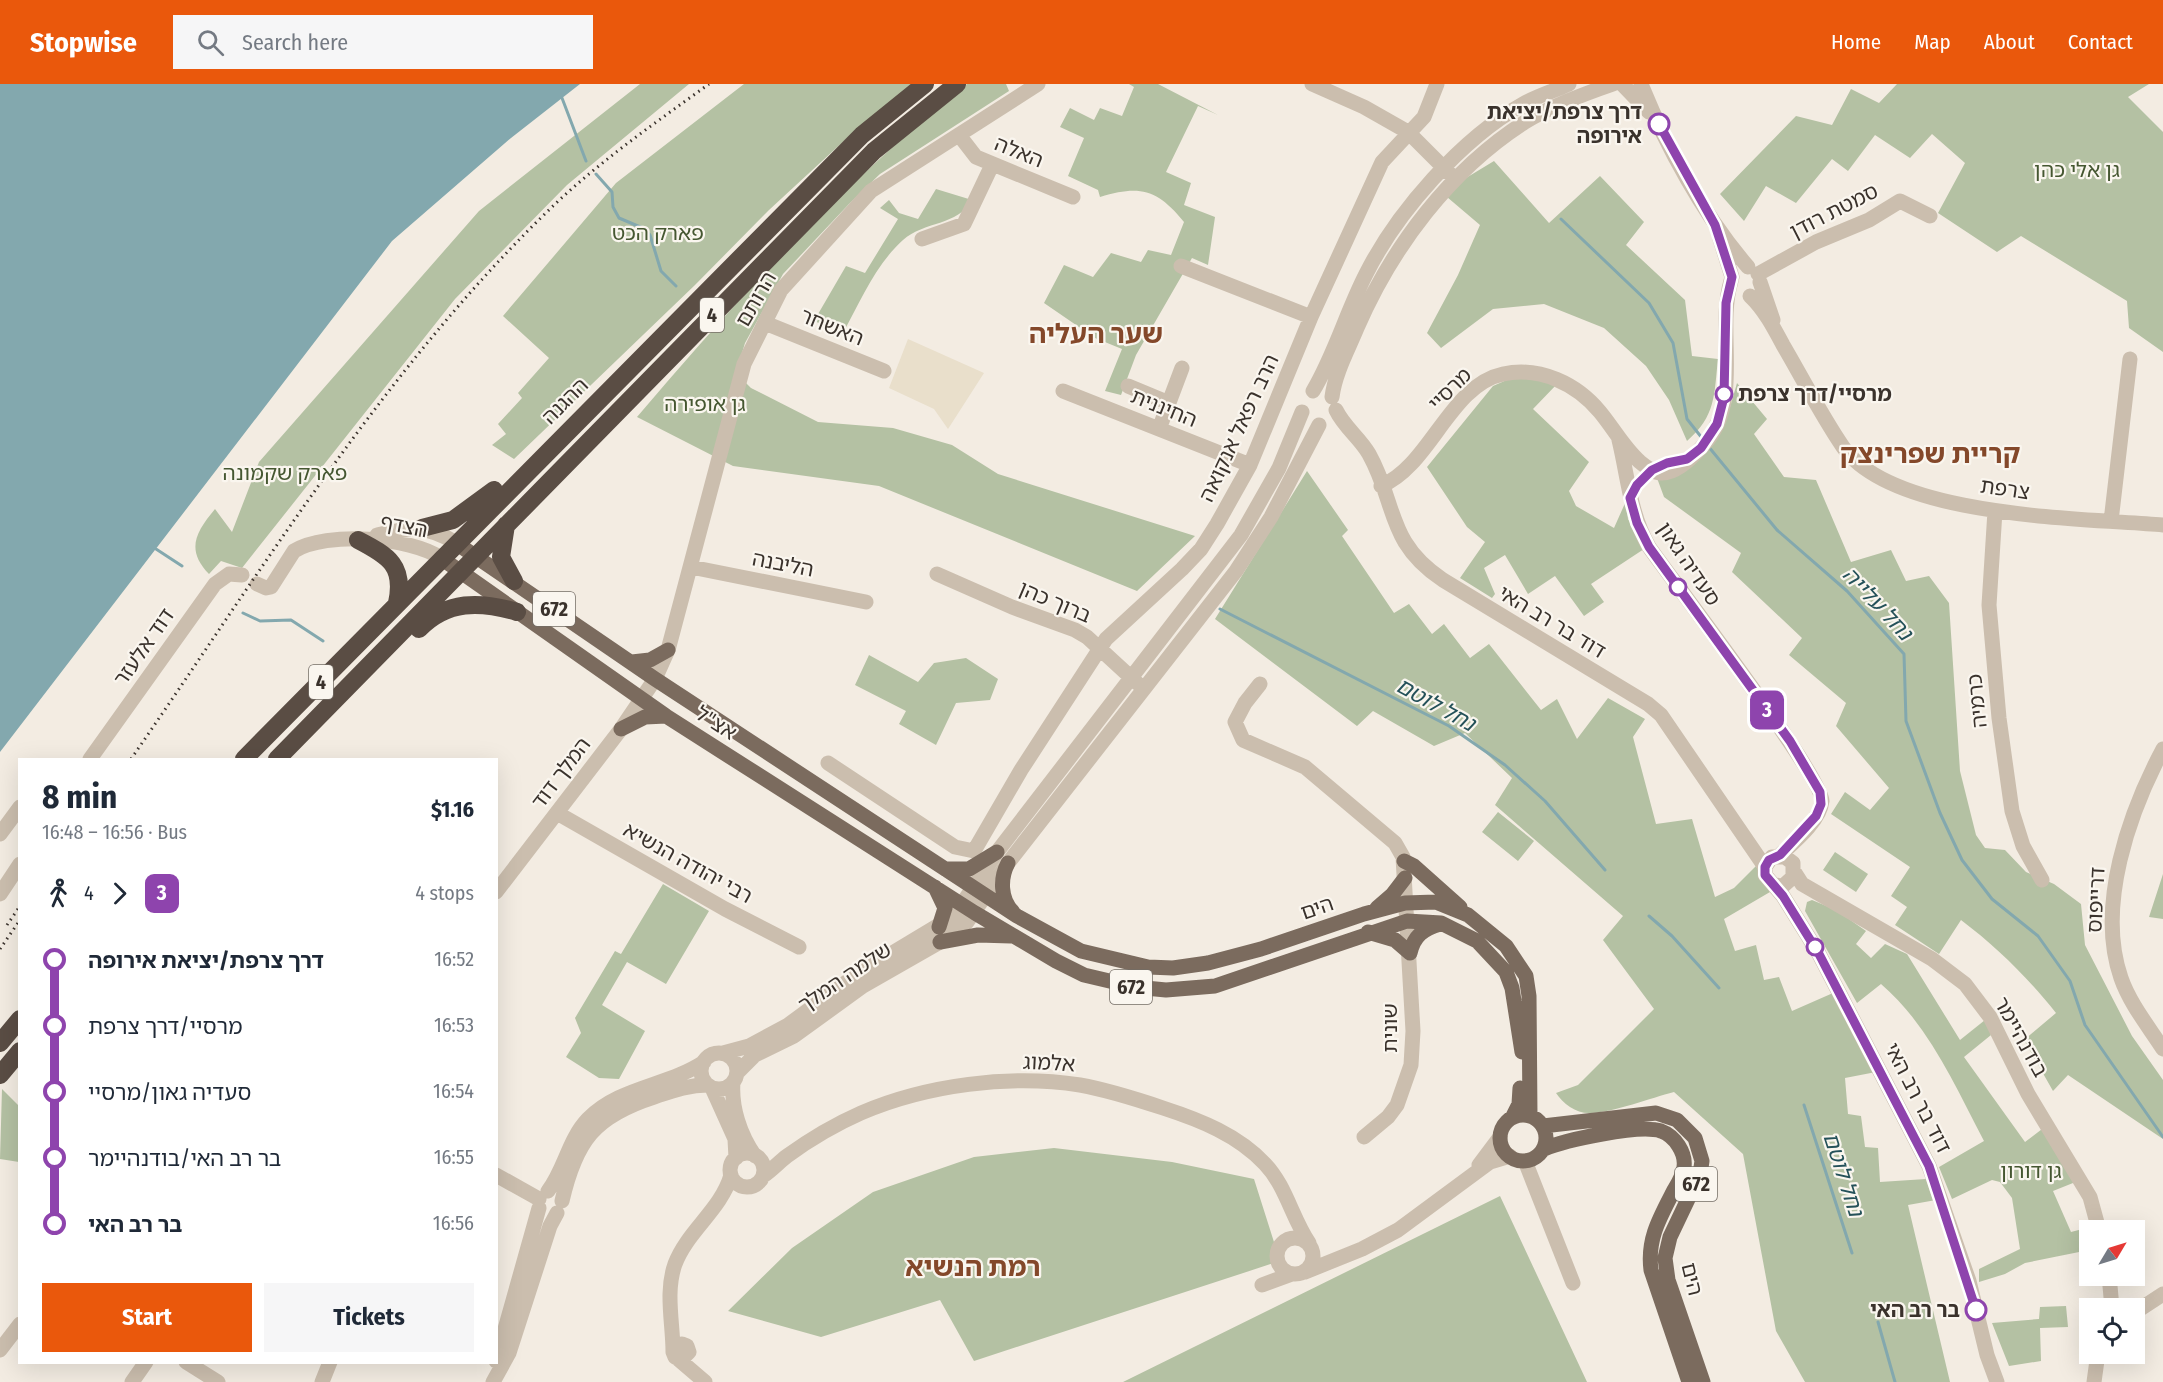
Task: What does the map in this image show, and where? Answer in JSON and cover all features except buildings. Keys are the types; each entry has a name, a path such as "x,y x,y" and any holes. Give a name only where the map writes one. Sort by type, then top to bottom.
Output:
{"highway":[{"name":"ההגנה","path":"245,758 862,135 926,84"},
{"name":"4","path":"277,758 874,151 957,84"},
{"path":"422,528 462,515 521,467 546,452"},
{"path":"506,525 501,557 514,581"},
{"path":"358,540 380,552 396,568 401,582 397,603"},
{"path":"335,700 442,611 457,605 477,604 517,612"},
{"path":"0,1043 18,1021"},
{"path":"0,1075 18,1053"}],"main road":[{"name":"אצ\"ל","path":"456,543 656,679 973,887"},
{"name":"אצ\"ל","path":"441,558 666,716 968,908"},
{"path":"632,662 650,660 668,650"},
{"path":"621,729 645,717 666,716"},
{"path":"945,869 969,869 1003,857 1003,892 1009,908 1017,916"},
{"path":"1404,861 1414,866 1468,915"},
{"path":"1364,914 1386,902 1405,878"},
{"path":"935,887 945,908 940,934 1013,936"},
{"name":"הים","path":"973,887 1057,940 1100,958 1148,967 1173,968 1209,963 1406,903 1436,902 1468,915 1506,946 1526,976 1529,996 1530,1116"},
{"name":"הים","path":"968,908 1084,975 1114,984 1166,990 1215,986 1368,932 1407,921 1441,923 1477,941 1500,963 1510,980 1522,1048 1520,1104 1512,1118"},
{"path":"1368,932 1395,940 1410,953 1420,933 1441,923"},
{"name":"הים","path":"1543,1126 1656,1113 1677,1120 1695,1138 1702,1161 1700,1174 1670,1237 1665,1258 1668,1280 1703,1382"},
{"path":"1530,1116 1543,1126 1546,1135 1544,1149 1538,1156 1517,1159 1503,1148 1500,1137 1504,1126 1512,1118 1530,1116"},
{"name":"הים","path":"1544,1149 1570,1139 1647,1130 1661,1131 1679,1146 1685,1166 1656,1226 1649,1254 1651,1270 1689,1382"}],"street":[{"name":"הרותם","path":"656,679 668,650 744,364 781,290 871,191 1038,84"},
{"path":"1312,84 1364,107 1407,132 1449,173"},
{"name":"הרב רפאל אנקואה","path":"828,763 955,847 974,851 1099,648 1120,623 1201,549 1250,465 1311,317 1382,162 1407,132 1424,117 1437,84"},
{"path":"968,908 986,895 1003,857 1131,678 1241,536 1279,468 1302,412 1304,398 1313,391 1325,370 1366,274 1377,254 1403,218 1506,115 1525,103 1569,84"},
{"path":"968,908 973,887 1003,857 1143,688 1253,547 1322,424 1331,420 1338,374 1380,279 1418,224 1449,173 1525,122 1613,84"},
{"name":"צרפת","path":"1622,84 1659,124"},
{"name":"צרפת","path":"1641,84 1659,124 1715,225 1756,274 1778,334"},
{"name":"האלה","path":"959,135 976,157 1073,196"},
{"path":"922,239 964,224 992,165"},
{"name":"סמטת רודן","path":"1756,274 1816,242 1869,220 1900,201 1930,216"},
{"name":"צרפת","path":"1715,225 1732,279"},
{"path":"1181,266 1311,317"},
{"path":"1630,498 1637,485 1652,470 1667,463 1687,459 1709,438 1720,416 1724,397 1726,303 1732,279 1736,270 1756,274 1757,291 1735,305 1727,322"},
{"path":"1732,279 1734,291 1747,296"},
{"name":"צרפת","path":"1747,296 1778,334 1844,448 1861,466 1927,496 1995,511 2163,525"},
{"name":"האשחר","path":"765,322 884,371"},
{"path":"2111,521 2130,359"},
{"path":"1159,429 1182,368"},
{"name":"מרסיי","path":"1381,486 1403,472 1469,394 1486,381 1503,374 1536,373 1559,380 1590,402 1636,458 1652,470"},
{"path":"1128,386 1169,403"},
{"name":"החיננית","path":"1063,391 1250,465"},
{"path":"1313,391 1322,391 1334,403"},
{"name":"דוד בר רב האי","path":"1334,403 1356,438 1370,455 1400,534 1433,573 1648,704 1661,715 1765,867"},
{"path":"1302,412 1308,421 1322,424 1356,438"},
{"name":"מרסיי","path":"1618,437 1630,498"},
{"name":"סעדיה גאון","path":"1630,498 1637,523 1649,547 1790,741 1820,792 1821,804 1816,816 1778,856"},
{"name":"כרמיה","path":"1995,511 1989,605 2000,718 2012,811 2023,846 2042,880"},
{"name":"הצדף","path":"257,584 266,588 271,587 294,551 322,542 358,540 422,528 439,533 456,543"},
{"name":"הצדף","path":"358,540 420,547 441,558"},
{"name":"הליבנה","path":"691,567 866,602"},
{"name":"דוד אלעזר","path":"91,757 215,584 229,574 242,574"},
{"name":"ברוך כהן","path":"937,574 1012,607 1075,630 1099,648 1143,688"},
{"name":"המלך דוד","path":"498,888 621,729 656,679"},
{"path":"1260,684 1245,703 1235,722 1243,740 1305,767 1395,843 1404,861"},
{"name":"דרייפוס","path":"2163,749 2138,803 2121,852 2115,886 2114,924 2120,977 2163,1049"},
{"path":"0,834 18,810"},
{"name":"רבי יהודה הנשיא","path":"557,813 725,909 799,947"},
{"name":"דוד בר רב האי","path":"1742,834 1778,856"},
{"path":"1778,856 1793,863 1795,873 1787,884 1773,885 1767,879 1765,867 1769,860 1778,856"},
{"name":"שונית","path":"1364,1137 1382,1123 1397,1105 1411,1065 1413,1031 1404,861"},
{"path":"0,894 18,867"},
{"name":"בודנהיימר","path":"1795,873 1802,884 1932,959 1965,984 1990,1017 2028,1094 2090,1197 2096,1220"},
{"name":"דוד בר רב האי","path":"1773,885 1819,954 1929,1166 1969,1281 1987,1355 1998,1382"},
{"name":"שלמה המלך","path":"723,1053 749,1046 775,1032 856,975 940,934 962,927 968,908"},
{"name":"שלמה המלך","path":"735,1077 755,1055 794,1036 940,934"},
{"path":"498,1355 542,1200 555,1182 573,1138 596,1112 623,1096 682,1075 704,1062 712,1054 723,1053 732,1059 735,1077 734,1106 744,1138 764,1168 763,1176 755,1185 733,1193 718,1204 688,1240 676,1264 671,1291 671,1319 682,1351 702,1380"},
{"path":"704,1062 701,1074 710,1086 735,1139 736,1158"},
{"path":"493,1381 509,1353 550,1226 560,1207 584,1144 596,1127 609,1115 627,1105 687,1086 710,1086 724,1089 735,1077"},
{"name":"אלמוג","path":"763,1176 784,1158 860,1114 885,1104 980,1084 1043,1082 1106,1091 1203,1122 1227,1134 1256,1154 1274,1175 1310,1246"},
{"path":"1467,1178 1500,1137"},
{"path":"718,1204 731,1175 731,1165 736,1158 744,1154 784,1158"},
{"path":"1348,1255 1321,1255 1297,1237 1286,1239 1278,1247 1269,1276 1262,1285 1348,1255 1398,1230 1490,1162 1517,1159 1574,1283"},
{"path":"731,1175 737,1184 748,1187"},
{"path":"498,1176 542,1200 548,1215 560,1207"},
{"path":"542,1200 556,1193 560,1207"},
{"name":"אלמוג","path":"1286,1239 1292,1229 1288,1202"},
{"path":"1299,1273 1312,1261 1310,1246"},
{"path":"1276,1258 1281,1268 1299,1273"},
{"path":"2145,1300 2163,1294"},
{"path":"0,1350 18,1327"},
{"path":"132,1382 145,1364"},
{"path":"189,1364 218,1382"},
{"path":"322,1382 329,1364"},
{"path":"493,1381 496,1364"},
{"path":"2094,1382 2096,1364"}],"green space":[{"name":"פארק שקמונה","path":"640,84 689,84 567,185 455,299 242,568 221,561 209,574 197,557 196,542 202,526 215,509 232,532 259,462 479,211"},
{"name":"פארק הכט","path":"744,84 914,84 847,138 769,210 695,285 514,459 492,445 506,434 498,424 522,398 518,393 549,358 503,316 616,183"},
{"name":"גן אופירה","path":"967,84 1006,84 1009,91 880,174 849,204 783,274 745,343 736,373 751,388 818,422 893,428 952,445 998,474 1195,536 1137,591 879,486 733,466 637,417 714,328 794,242 878,160"},
{"path":"1129,84 1158,84 1218,115 1198,106 1166,172 1191,183 1184,205 1215,217 1208,265 1192,258 1136,355 1121,395 1105,391 1122,349 1095,338 1044,303 1064,265 1093,277 1111,253 1141,262 1148,250 1171,255 1184,222 1156,196 1137,191 1126,191 1100,197 1098,190 1068,176 1084,138 1060,127 1070,108 1094,120 1100,108 1122,116 1134,87"},
{"name":"גן אלי כהן","path":"1897,84 2149,84 2128,97 2163,132 2163,352 2129,328 2127,301 2021,236 1997,252 1938,213 1965,163 1932,134 1910,158 1875,135 1848,171 1832,159 1796,203 1766,186 1744,221 1720,194 1796,116 1832,125 1851,89 1879,103"},
{"path":"1494,161 1549,223 1600,176 1644,222 1626,245 1685,300 1692,356 1718,359 1712,404 1704,423 1687,441 1669,400 1646,366 1604,328 1544,304 1493,309 1441,348 1427,333 1458,275 1480,225 1447,197 1461,181"},
{"path":"936,189 972,200 958,215 911,234 893,250 869,284 843,333 814,321 846,266 865,273 898,219 880,208 889,200 899,213 918,219"},
{"path":"1525,378 1558,383 1533,409 1589,462 1569,491 1576,506 1614,528 1626,501 1628,519 1644,549 1591,584 1604,602 1584,616 1555,576 1528,594 1505,555 1484,568 1495,594 1492,598 1460,578 1485,542 1467,527 1427,467 1493,386 1509,379"},
{"path":"1737,383 1767,419 1754,434 1784,477 1816,480 1851,562 1891,550 1906,581 1929,576 1949,603 1960,771 1976,835 1985,848 2005,850 2026,872 2054,884 2081,904 2085,945 2132,1036 2163,1080 2163,1139 2068,1075 2053,1091 2024,1040 2056,1013 2012,964 1961,920 1939,954 1895,925 1907,907 1891,896 1910,867 1831,814 1845,792 1870,810 1889,788 1836,726 1846,703 1789,655 1802,638 1732,572 1741,553 1664,497 1657,478 1693,463 1714,444 1726,419"},
{"path":"1307,471 1348,530 1342,536 1394,613 1409,604 1432,634 1444,624 1470,658 1489,644 1541,710 1557,699 1577,739 1608,698 1645,719 1633,737 1656,824 1692,819 1715,897 1734,888 1756,866 1770,892 1724,919 1735,951 1756,945 1764,980 1779,977 1792,1011 1833,993 1876,1072 1845,1078 1848,1114 1861,1116 1865,1147 1878,1148 1880,1182 1926,1179 1936,1200 1908,1205 1950,1382 1805,1382 1776,1331 1743,1154 1674,1092 1591,1113 1571,1108 1556,1093 1578,1085 1654,1009 1603,940 1623,916 1495,805 1512,778 1465,733 1434,746 1373,711 1357,726 1215,619"},
{"path":"869,655 918,682 934,663 966,658 998,679 990,700 956,703 936,745 899,724 906,711 855,685"},
{"path":"1498,812 1534,841 1518,861 1482,832"},
{"path":"1835,852 1868,874 1856,892 1823,870"},
{"path":"2163,874 2163,919 2149,917"},
{"path":"663,884 709,911 666,984 627,962 602,1005 645,1031 619,1079 599,1078 566,1057 581,1033 575,1018 615,951 621,954"},
{"name":"גן דורון","path":"1812,900 1836,910 1866,931 1856,944 1871,958 1885,944 1907,954 1960,1040 1985,1020 1991,1035 1964,1057 2025,1142 2046,1126 2078,1181 2053,1191 2071,1232 2079,1230 2079,1252 2025,1263 2005,1274 1979,1282 1979,1269 2020,1249 2012,1198 2000,1182 1992,1180 1952,1199 1939,1167 1984,1141 1940,1057 1898,1000 1881,984 1857,1003 1805,911 1807,902"},
{"path":"2,1089 18,1105 18,1162 0,1159"},
{"path":"1054,1148 1172,1162 1254,1179 1280,1261 974,1361 940,1300 821,1337 728,1311 792,1248 873,1192 974,1157"},
{"path":"1500,1196 1587,1382 1123,1382"},
{"path":"2066,1306 2068,1327 2040,1328 2041,1361 2009,1366 1992,1323 2039,1319 2040,1307"}],"shaded area":[{"path":"908,339 984,373 948,429 934,409 889,388"}],"water":[{"path":"0,84 580,84 511,138 392,241 0,752"}],"waterway":[{"path":"562,98 586,161"},
{"name":"נחל לוטם","path":"596,174 612,192 613,207 619,218 645,229 650,235 661,271 676,286"},
{"name":"נחל עלייה","path":"1561,219 1649,303 1673,343 1687,419 1702,438"},
{"name":"נחל עלייה","path":"1708,446 1777,530 1847,591 1904,654 1906,721 1940,813 1962,860 1992,899 2038,936 2070,981 2085,1025 2163,1137"},
{"path":"156,549 182,566"},
{"name":"נחל לוטם","path":"1220,609 1449,726 1505,765 1545,801 1605,870"},
{"path":"243,613 260,621 291,620 323,641"},
{"name":"נחל לוטם","path":"1649,916 1672,936 1719,988"},
{"name":"נחל לוטם","path":"1804,1105 1852,1253"},
{"name":"נחל לוטם","path":"1878,1322 1895,1382"}],"railway":[{"path":"132,758 328,472 434,335 491,269 570,190 628,143 709,84"},
{"path":"7,925 18,909"},
{"path":"0,949 18,923"}],"bus line":[{"name":"3","path":"1659,124 1715,225 1732,277 1726,296 1724,397 1717,424 1701,448 1687,459 1667,463 1652,470 1637,485 1630,498 1637,523 1649,547 1790,741 1820,792 1822,798 1820,810 1796,840 1780,855 1769,860 1765,867 1765,875 1783,896 1819,954 1885,1077 1929,1166 1969,1281 1976,1310"}],"place":[{"name":"דרך צרפת/יציאת אירופה","path":"1659,124"},
{"name":"מרסיי/דרך צרפת","path":"1724,394"},
{"name":"בר רב האי","path":"1976,1310"}],"district":[{"name":"שער העליה","path":"1096,334"},
{"name":"קריית שפרינצק","path":"1930,454"},
{"name":"רמת הנשיא","path":"973,1267"}]}
